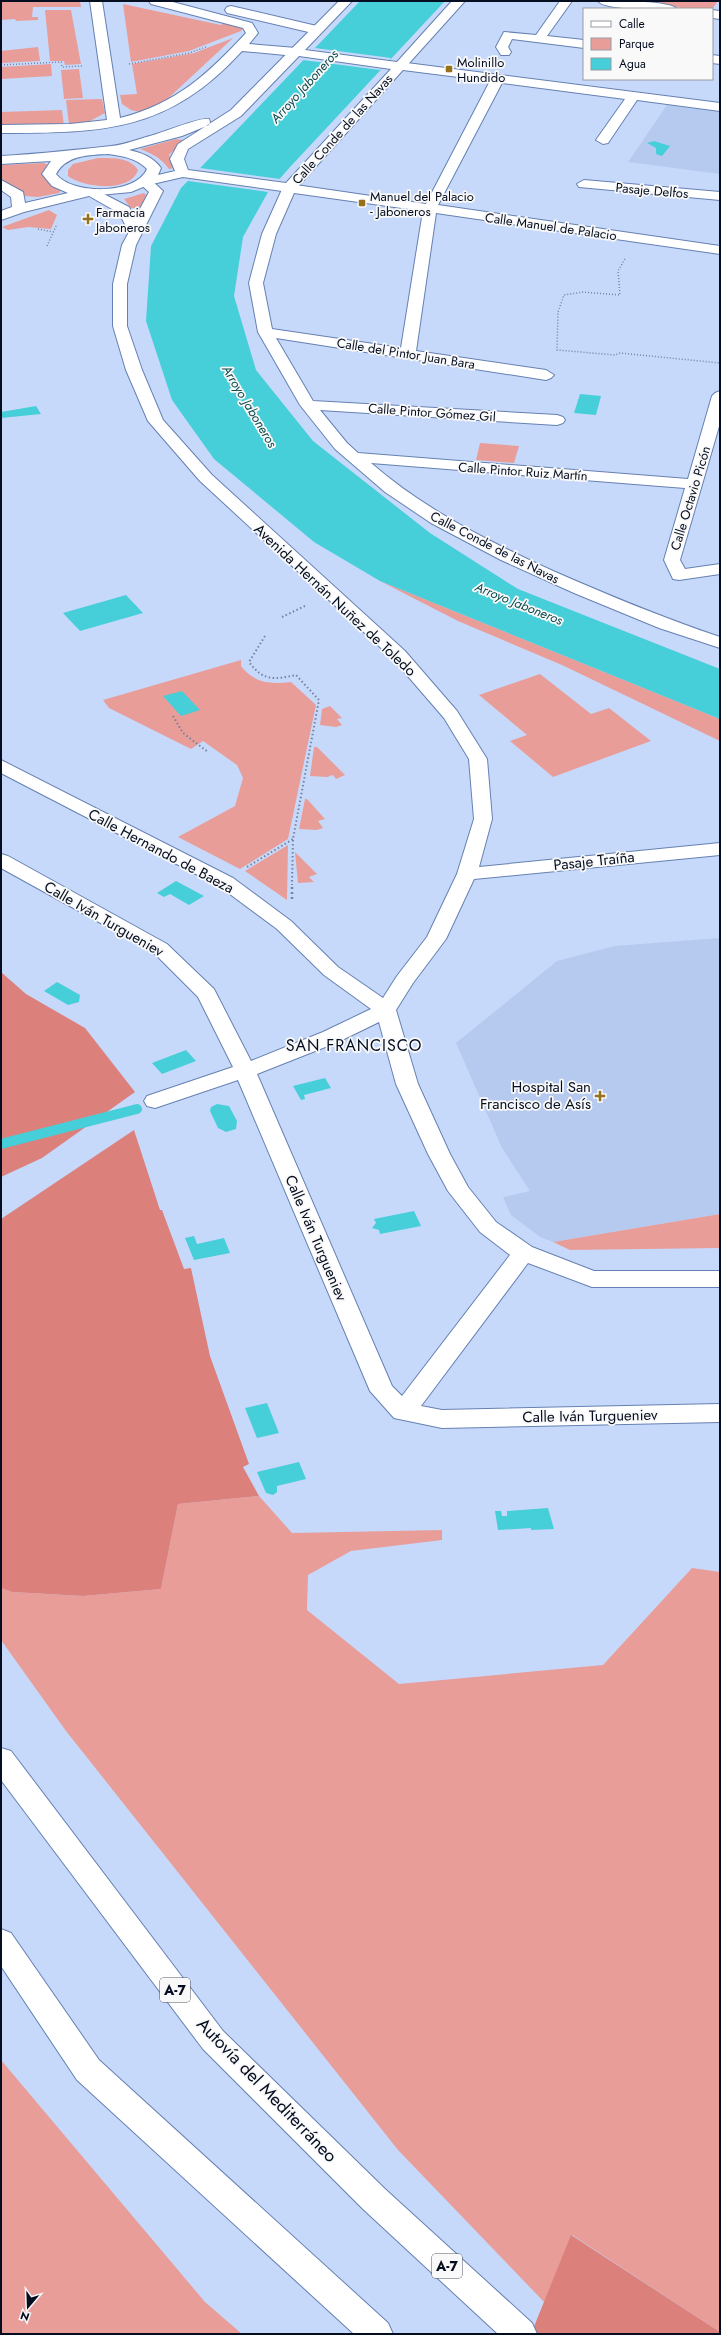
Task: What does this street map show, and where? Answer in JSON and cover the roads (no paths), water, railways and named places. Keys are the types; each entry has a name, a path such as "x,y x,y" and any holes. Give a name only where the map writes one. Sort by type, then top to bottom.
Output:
{"main road":[{"path":"96,1 114,123"},
{"path":"1,128 75,129 114,123 160,110 182,98 239,47 252,33 248,26 230,20 156,1"},
{"path":"194,1 317,30"},
{"path":"189,174 177,160 183,147 236,113 346,1"},
{"name":"Calle Conde de las Navas","path":"459,1 399,66 282,187 256,283 265,332 308,405 352,457 391,489 437,520 500,552 580,589 665,624 720,643"},
{"path":"539,39 566,1"},
{"path":"604,1 648,8"},
{"path":"505,52 502,47 508,36 583,44"},
{"path":"239,47 296,52 720,107"},
{"path":"408,354 430,208 498,79"},
{"path":"590,90 597,80"},
{"path":"108,150 177,133 211,119 252,96"},
{"path":"603,140 633,96"},
{"path":"1,160 71,155 88,151 108,150 128,152 145,158 154,168 153,173 145,182"},
{"path":"71,155 52,166 49,174 55,183 69,189 89,192 124,210 136,232"},
{"name":"Calle Manuel de Palacio","path":"89,192 114,192 131,188 145,182 189,174 720,250"},
{"name":"Avenida Hernán Nuñez de Toledo","path":"145,182 156,192 129,245 120,284 120,326 134,370 156,421 206,478 399,655 452,715 478,759 483,819 467,874 436,939 404,980 386,1010"},
{"path":"1,184 18,195 19,209"},
{"name":"Pasaje Delfos","path":"584,184 720,196"},
{"path":"1,216 19,209 89,192"},
{"name":"Calle del Pintor Juan Bara","path":"265,332 546,375"},
{"name":"Calle Octavio Picón","path":"720,396 672,560 679,575 720,569"},
{"name":"Calle Pintor Gómez Gil","path":"308,405 557,420"},
{"name":"Calle Pintor Ruiz Martín","path":"352,457 695,484"},
{"name":"Calle Hernando de Baeza","path":"1,766 226,882 284,925 331,971 386,1010"},
{"name":"Pasaje Traíña","path":"467,874 720,849"},
{"name":"Calle Iván Turgueniev","path":"1,860 160,948 207,994 245,1071 382,1391 403,1412 442,1419 720,1413"},
{"path":"155,1101 245,1071 349,1030 386,1010 407,1084 439,1154 458,1191 488,1227 524,1253 592,1279 720,1279"},
{"path":"403,1412 524,1253"},
{"name":"Autovía del Mediterráneo","path":"1,1759 213,2040 374,2199 521,2334"},
{"path":"1,1942 88,2070 377,2334"}],"water":[{"name":"Arroyo Jaboneros","path":"360,1 445,1 268,192 243,237 234,296 256,370 313,441 430,533 518,589 720,669 720,719 380,581 314,542 214,459 172,400 146,321 151,246 181,188"},
{"path":"654,141 670,146 662,156 656,154 656,148 647,143"},
{"path":"580,394 601,396 596,415 574,413"},
{"path":"36,406 41,414 1,418 1,412"},
{"path":"126,595 143,613 80,631 63,613"},
{"path":"182,691 200,710 181,716 163,696"},
{"path":"176,881 204,896 189,905 170,894 164,897 157,893"},
{"path":"57,982 80,995 79,1002 68,1005 44,991"},
{"path":"186,1050 196,1061 162,1074 152,1063"},
{"path":"325,1078 331,1088 304,1095 305,1099 301,1100 293,1086"},
{"path":"217,1104 229,1106 237,1121 236,1129 226,1132 218,1128 210,1111 211,1107"},
{"path":"414,1211 421,1226 380,1234 379,1230 372,1228 376,1223 374,1219"},
{"path":"194,1236 197,1244 224,1238 230,1253 194,1260 185,1238"},
{"path":"267,1403 279,1433 257,1438 245,1408"},
{"path":"299,1462 306,1479 277,1486 277,1492 273,1495 266,1493 257,1472"},
{"path":"548,1508 554,1529 531,1530 531,1528 498,1530 495,1511 501,1511 502,1516 507,1516 507,1511"}],"waterway":[{"path":"1,1144 137,1109"}],"place":[{"name":"Molinillo Hundido","path":"449,69"},
{"name":"Manuel del Palacio - Jaboneros","path":"362,203"},
{"name":"Farmacia Jaboneros","path":"88,219"},
{"name":"Hospital San Francisco de Asís","path":"600,1096"}],"district":[{"name":"SAN FRANCISCO","path":"354,1045"}]}
